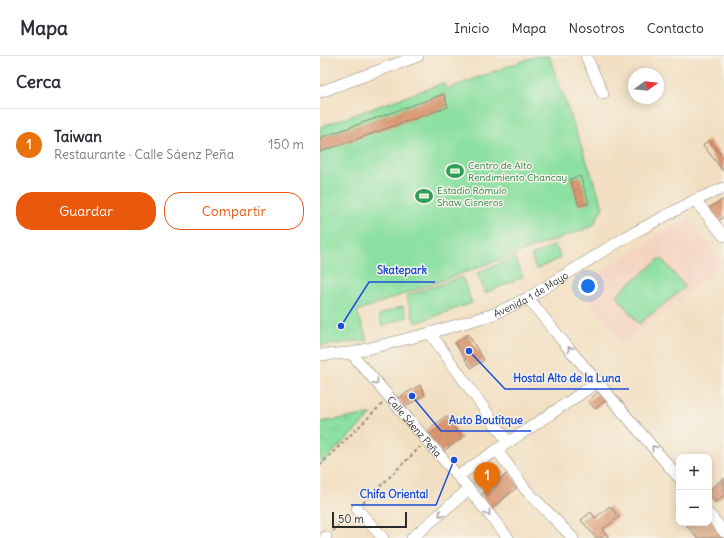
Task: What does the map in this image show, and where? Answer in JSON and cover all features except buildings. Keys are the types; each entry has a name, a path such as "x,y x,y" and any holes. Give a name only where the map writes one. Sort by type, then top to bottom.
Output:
{"street":[{"path":"320,92 418,56"},
{"path":"586,56 604,94"},
{"name":"Avenida 1 de Mayo","path":"320,355 351,353 430,333 494,314 528,298 626,238 695,200 724,188"},
{"path":"695,200 724,236"},
{"path":"528,298 676,474"},
{"path":"430,333 508,442"},
{"name":"Calle Sáenz Peña","path":"351,353 458,476 508,538"},
{"path":"458,476 598,382"},
{"path":"496,450 526,490 573,538"},
{"path":"412,538 469,489"},
{"path":"356,509 383,538"},
{"path":"712,518 724,532"}],"path":[{"path":"320,465 389,397"},
{"path":"326,537 427,440"}],"shaded area":[{"path":"689,217 723,264 623,344 577,286"}],"green space":[{"name":"Centro de Alto Rendimiento Chancay","path":"536,56 549,56 603,207 593,226 357,311 367,340 320,346 320,127 444,83 447,89"},
{"path":"555,245 561,258 536,269 531,256"},
{"path":"515,257 523,277 485,293 477,273"},
{"path":"661,258 685,287 639,324 616,295"},
{"path":"462,277 472,303 415,323 406,296"},
{"path":"403,306 407,317 382,326 379,315"},
{"path":"372,414 320,465 320,422"}],"place":[{"name":"Centro de Alto Rendimiento Chancay","path":"455,171"},
{"name":"Estadio Rómulo Shaw Cisneros","path":"424,196"},
{"name":"Skatepark","path":"341,326"},
{"name":"Hostal Alto de la Luna","path":"469,351"},
{"name":"Auto Boutitque","path":"412,396"},
{"name":"Chifa Oriental","path":"454,460"},
{"name":"Taiwan","path":"487,495"}]}
